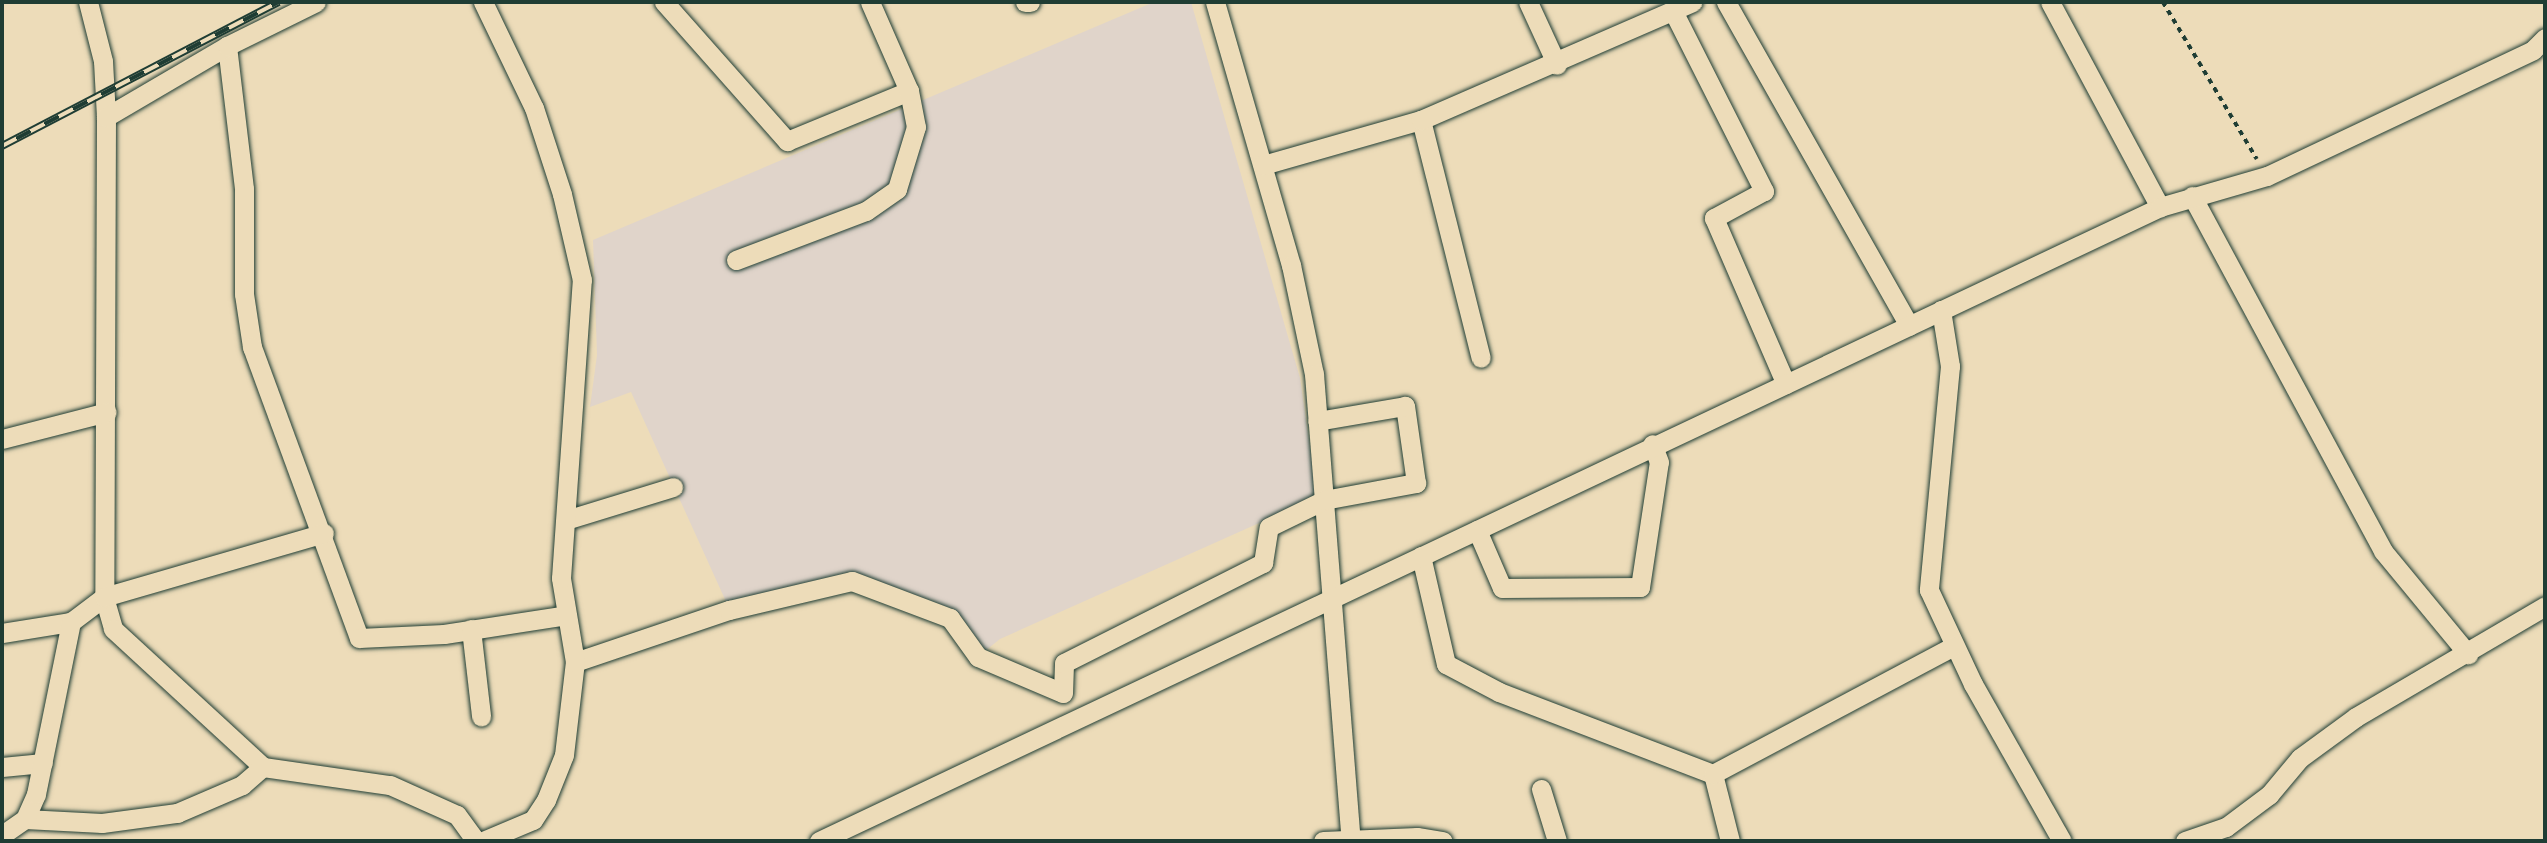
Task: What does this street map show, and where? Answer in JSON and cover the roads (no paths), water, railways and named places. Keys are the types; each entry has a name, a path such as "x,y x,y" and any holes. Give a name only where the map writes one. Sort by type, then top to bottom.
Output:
{"street":[{"path":"88,2 103,61 106,117 107,412 104,597 113,629 263,766 390,785 457,815 476,841"},
{"path":"106,117 227,46 316,2"},
{"path":"483,2 534,108 562,194 582,280 561,578 575,662 564,755 546,800 533,820 483,841"},
{"path":"664,2 787,141 909,91"},
{"path":"736,260 866,211 897,190 916,127 909,91 870,2"},
{"path":"1214,2 1263,165 1314,374 1351,840"},
{"path":"1528,2 1557,65"},
{"path":"1263,165 1421,120 1557,65 1692,2"},
{"path":"1726,2 1909,326"},
{"path":"2050,2 2160,207"},
{"path":"1673,11 1764,191 1714,218 1786,384"},
{"path":"227,46 244,189 244,294 252,347 324,533 359,638 471,629 568,614"},
{"path":"819,841 1477,530 1652,444 1786,384 2160,207 2267,176 2541,50"},
{"path":"1421,120 1481,358"},
{"path":"2192,196 2383,551 2468,654"},
{"path":"1941,310 1950,366 1929,590 1954,646 2062,841"},
{"path":"575,662 729,610 852,581 950,618 978,657 1063,693 1064,663 1263,563 1269,527 1324,500 1416,483 1405,406 1318,421"},
{"path":"2,439 107,412"},
{"path":"1477,530 1502,588 1640,587 1659,462 1652,444"},
{"path":"566,520 673,487"},
{"path":"2,633 71,622 104,597 324,533"},
{"path":"1421,556 1446,664 1499,692 1713,774 1954,646"},
{"path":"2185,841 2226,827 2269,795 2300,758 2356,717 2545,607"},
{"path":"2,835 25,819 43,763 71,622"},
{"path":"471,629 481,716"},
{"path":"2,767 43,763"},
{"path":"25,819 102,823 177,813 242,786 263,766"},
{"path":"1713,774 1730,841"},
{"path":"1541,789 1557,841"},
{"path":"1323,841 1443,841"}],"railway":[{"path":"2,146 279,2"}]}
